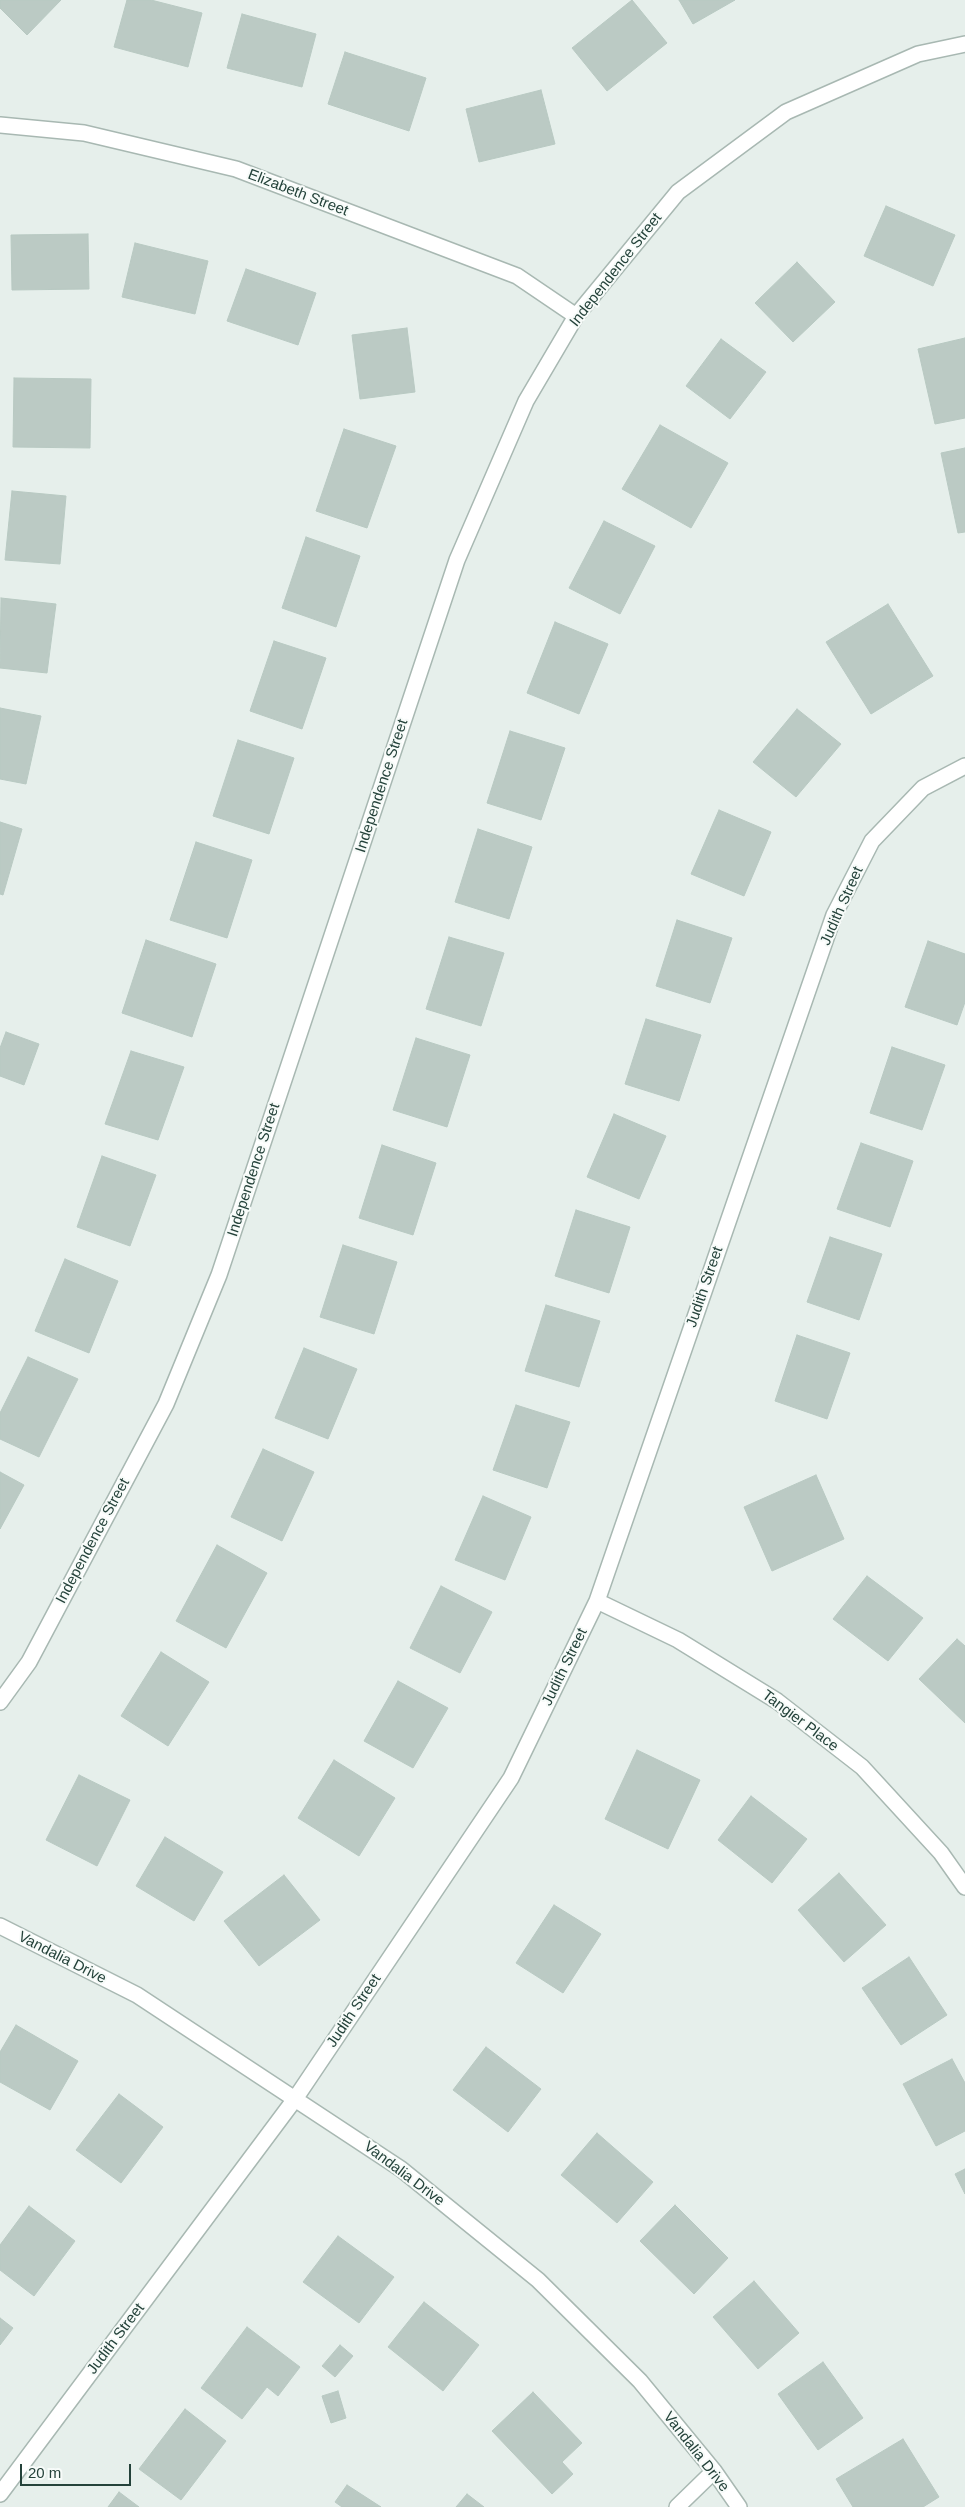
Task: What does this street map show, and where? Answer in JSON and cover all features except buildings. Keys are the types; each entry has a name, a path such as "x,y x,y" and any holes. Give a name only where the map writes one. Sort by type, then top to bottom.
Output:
{"street":[{"name":"Independence Street","path":"0,1702 29,1662 170,1395 219,1276 457,560 526,401 576,316 678,192 786,112 918,54 965,44"},
{"name":"Elizabeth Street","path":"0,125 84,133 236,169 518,276 576,316"},
{"name":"Judith Street","path":"0,2494 295,2099 511,1778 597,1601 834,915 872,840 923,788 965,766"},
{"name":"Tangier Place","path":"597,1601 678,1640 777,1701 862,1767 941,1853 965,1887"},
{"name":"Vandalia Drive","path":"0,1926 137,1995 401,2169 538,2280 640,2381 714,2471 739,2507"},
{"path":"677,2507 714,2471"}]}
